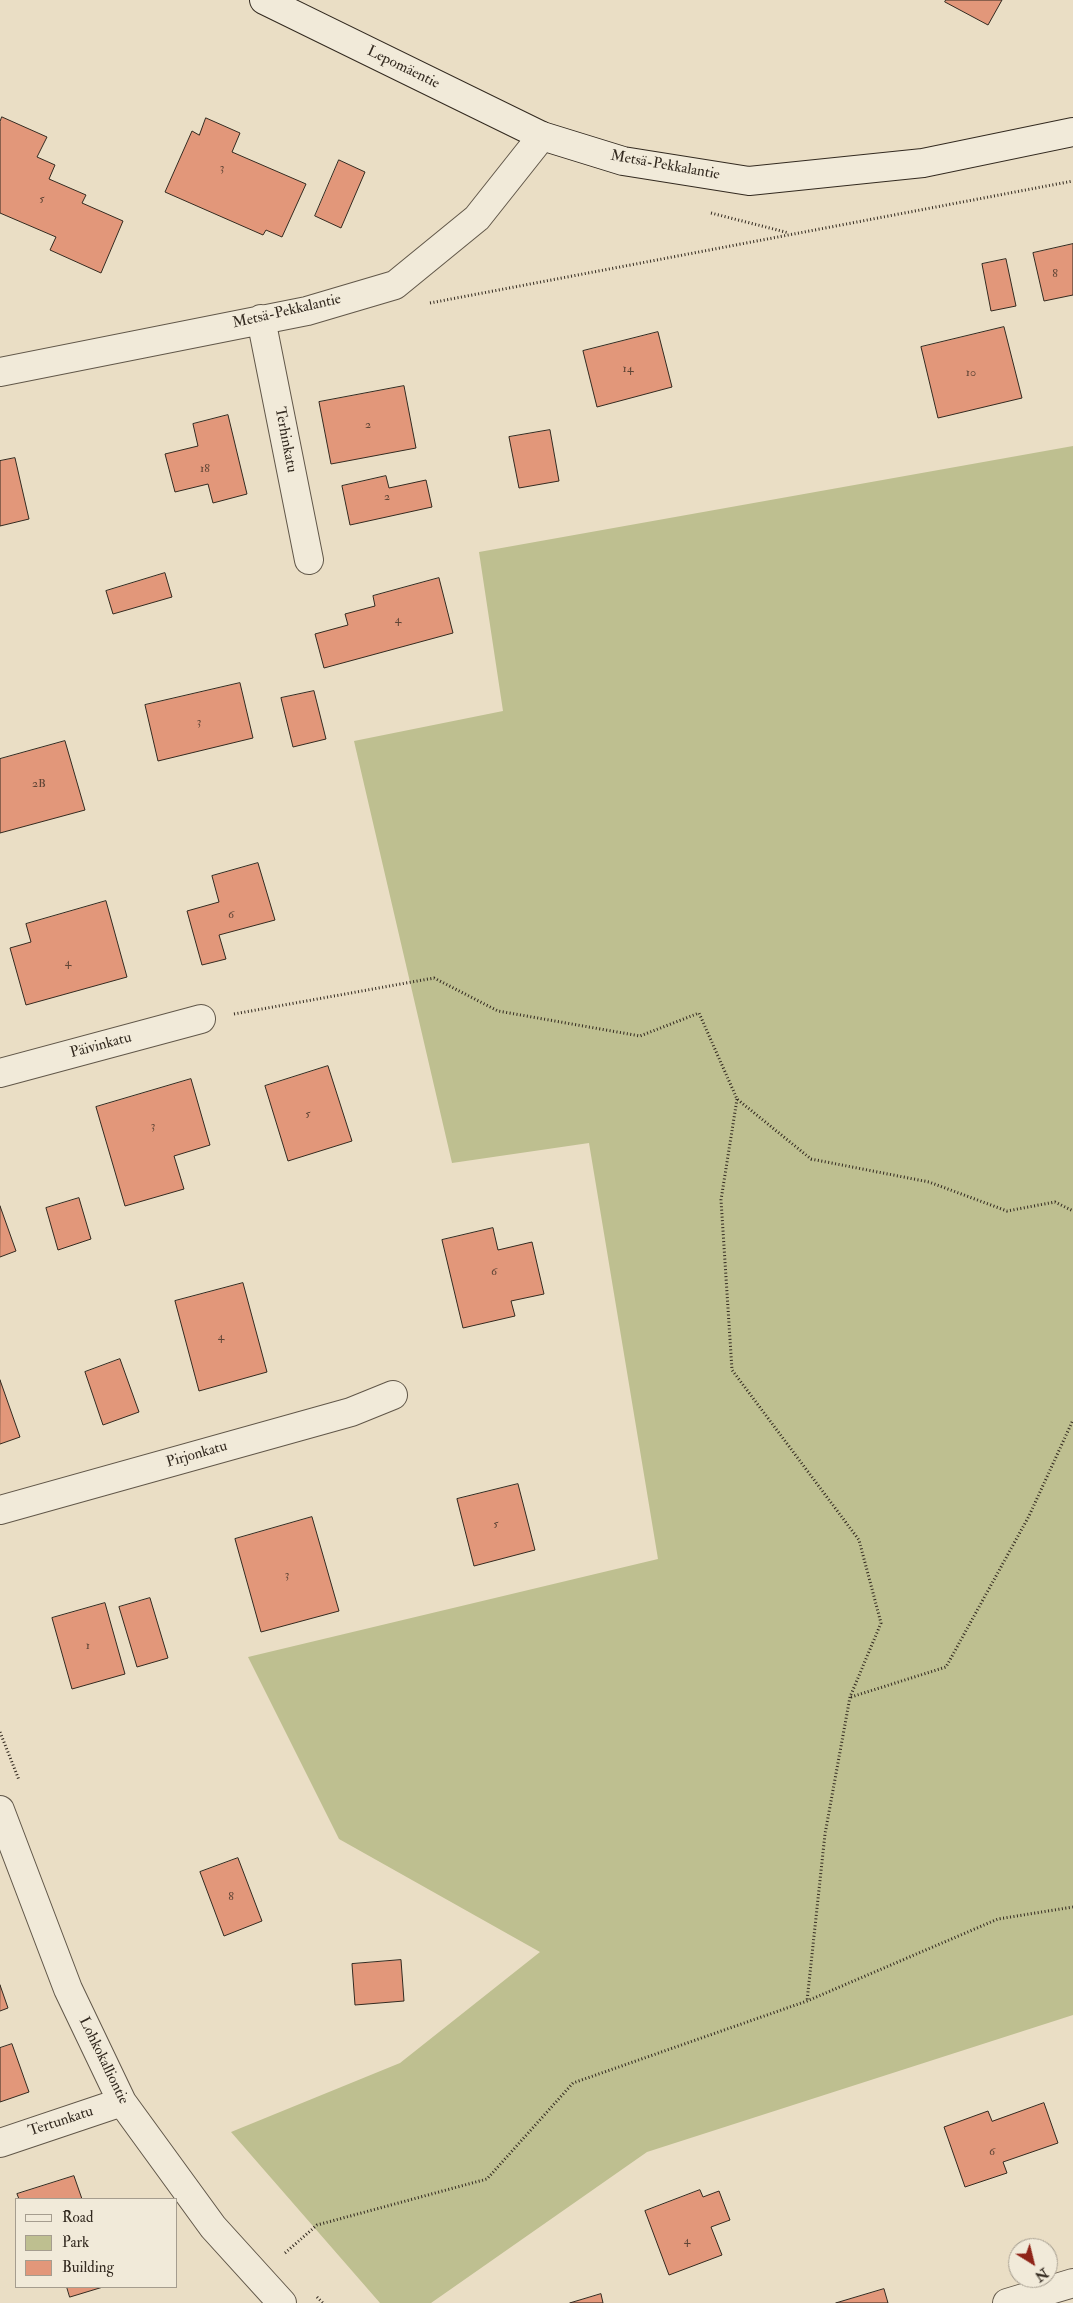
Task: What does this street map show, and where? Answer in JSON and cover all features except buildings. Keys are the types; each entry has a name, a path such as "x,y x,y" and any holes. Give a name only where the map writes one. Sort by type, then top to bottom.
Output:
{"street":[{"name":"Lepomäentie","path":"264,0 542,136"},
{"name":"Metsä-Pekkalantie","path":"0,372 307,310 395,285 477,218 542,136 622,161 748,181 923,163 1073,132"},
{"name":"Terhinkatu","path":"261,319 309,560"},
{"name":"Päivinkatu","path":"0,1073 201,1020"},
{"name":"Pirjonkatu","path":"0,1510 351,1412 393,1395"},
{"name":"Lohkokalliontie","path":"0,1810 68,1989 122,2102 213,2227 282,2303"},
{"name":"Tertunkatu","path":"0,2142 122,2102"},
{"path":"1007,2303 1073,2283"}],"path":[{"path":"426,304 1073,181"},
{"path":"704,211 793,234"},
{"path":"201,1020 434,978 498,1011 640,1036 699,1013 738,1099 811,1159 930,1182 1007,1211 1055,1202 1073,1211"},
{"path":"738,1099 721,1200 732,1370 859,1540 881,1623 850,1697 825,1834 807,2001"},
{"path":"850,1697 946,1667 1029,1516 1073,1420"},
{"path":"0,1732 21,1788"},
{"path":"282,2256 317,2225 487,2178 573,2083 807,2001 998,1919 1073,1907"},
{"path":"311,2290 323,2303"}],"green space":[{"path":"1073,446 1073,2015 647,2152 431,2303 380,2303 231,2132 400,2063 540,1952 339,1839 248,1657 658,1559 589,1143 452,1163 354,741 503,711 479,552"}]}
